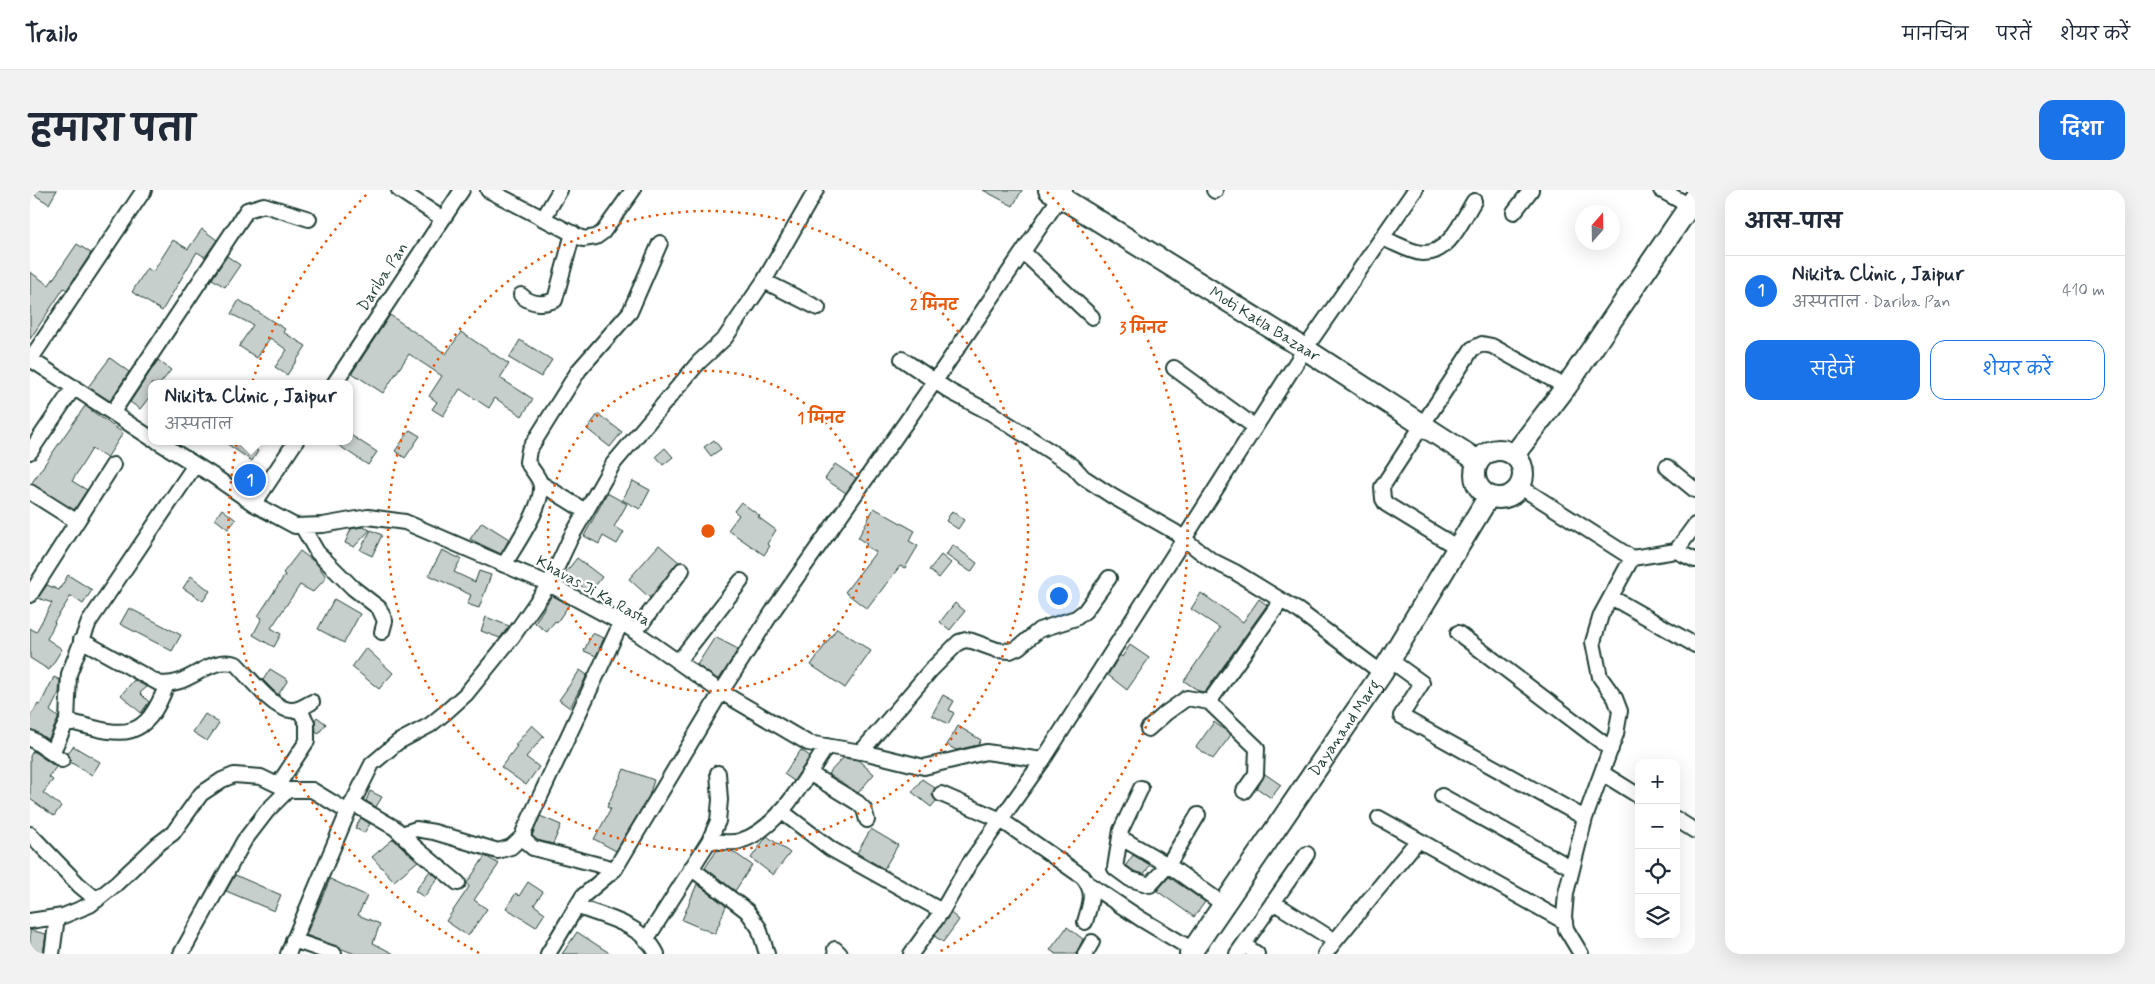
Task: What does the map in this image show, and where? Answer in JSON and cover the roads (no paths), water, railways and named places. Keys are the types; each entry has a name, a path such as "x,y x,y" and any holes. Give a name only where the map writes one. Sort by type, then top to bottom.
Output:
{"street":[{"path":"399,190 442,219"},
{"name":"Dariba Pan","path":"337,380 462,190"},
{"path":"488,190 583,239 596,237 603,232 633,190"},
{"path":"543,219 560,190"},
{"path":"288,954 350,808 372,764 398,742 430,725 466,694 513,636 549,584 585,511 613,464 699,362 725,338 764,281 816,190"},
{"path":"911,954 942,911 969,864 1043,760 1305,349 1415,190"},
{"path":"1514,212 1532,190"},
{"path":"1514,455 1566,387 1692,202 1661,190"},
{"path":"140,191 30,360 148,436"},
{"path":"548,954 583,896 615,869 721,692 775,608 936,381 1023,252 1058,193"},
{"name":"Moti Katla Bazaar","path":"1058,193 1478,461"},
{"path":"1382,238 1421,253 1434,252 1444,246 1474,201"},
{"path":"113,412 247,210 264,205 309,219"},
{"path":"520,295 530,302 538,303 555,300 573,233"},
{"path":"585,511 540,483 527,462 529,450 579,370 630,312 660,244"},
{"path":"1023,252 1092,317"},
{"path":"764,281 818,308"},
{"path":"1458,548 1386,504 1383,499 1382,488 1472,349 1482,344 1492,346 1566,387"},
{"path":"902,359 1073,466 1083,477 1184,539 1210,560 1235,572 1386,666 1422,683 1401,716 1585,818"},
{"path":"1174,368 1255,427"},
{"path":"30,452 74,387"},
{"name":"Khavas Ji Ka Rasta","path":"163,445 254,504 295,526 324,525 368,517 405,522 549,584 621,623 721,692 808,743 861,752 924,767 986,752 1043,760"},
{"path":"254,504 293,445"},
{"path":"1494,450 1502,450 1514,455 1522,466 1522,480 1519,486 1509,495 1502,498 1489,496 1479,487 1476,481 1474,474 1478,461 1482,456 1494,450"},
{"path":"30,595 113,465"},
{"path":"30,738 57,757 67,721 69,674 89,622 195,465"},
{"path":"1667,467 1695,490"},
{"path":"504,564 536,508 540,498 540,483"},
{"path":"1519,486 1632,558 1676,551 1695,560"},
{"path":"30,492 76,521"},
{"name":"Dayanand Marg","path":"1191,952 1386,666 1489,496"},
{"path":"1676,551 1695,525"},
{"path":"302,526 318,552 332,568 353,588 379,608 385,622 382,632"},
{"path":"1581,954 1566,929 1566,893 1585,818 1616,734 1620,711 1615,698 1600,677 1594,642 1601,615 1632,558"},
{"path":"635,632 682,570"},
{"path":"861,752 930,671 959,642 972,640 997,650 1010,651 1039,630 1076,618 1085,611 1109,578"},
{"path":"678,662 741,581"},
{"path":"1611,597 1695,645"},
{"path":"1209,702 1281,601"},
{"path":"402,834 416,829 434,832 498,851 511,847 524,835 621,623"},
{"path":"1458,633 1611,749"},
{"path":"81,640 148,679 167,684 185,680 220,662 228,661 236,664 279,707 291,710 300,709 312,702"},
{"path":"67,721 119,734 132,732 153,713 167,684"},
{"path":"1148,729 1166,712 1187,698 1209,702 1257,748 1256,774 1244,792"},
{"path":"182,954 244,841 283,787 307,741 307,723 300,709"},
{"path":"709,841 738,842 751,836 772,820 781,811 827,746"},
{"path":"646,940 709,841 718,821 720,800 718,773"},
{"path":"809,773 858,803 864,809 867,820"},
{"path":"1602,773 1635,794"},
{"path":"30,920 57,917 90,905 173,833 201,794 222,780 234,775 261,777 283,787 312,790 395,828 458,883"},
{"path":"1141,788 1121,830 1115,868 1130,879 1150,885 1168,865 1198,815"},
{"path":"941,794 1001,820 1083,876 1090,885 1191,952"},
{"path":"1442,796 1572,868"},
{"path":"781,811 831,849 942,911"},
{"path":"1379,818 1565,922"},
{"path":"1680,821 1695,830"},
{"path":"30,834 79,885 97,900"},
{"path":"524,835 523,839 533,848 615,869"},
{"path":"1121,838 1168,865 1223,904"},
{"path":"1325,954 1418,840"},
{"path":"1257,954 1241,950 1307,854"},
{"path":"691,868 748,911 759,928 766,954"},
{"path":"1085,922 1091,898 1090,885"},
{"path":"1273,902 1335,941"},
{"path":"578,907 619,922 636,931 657,954"},
{"path":"52,954 57,917"},
{"path":"293,940 334,954"}],"place":[{"name":"Nikita Clinic , Jaipur","path":"250,480"}]}
